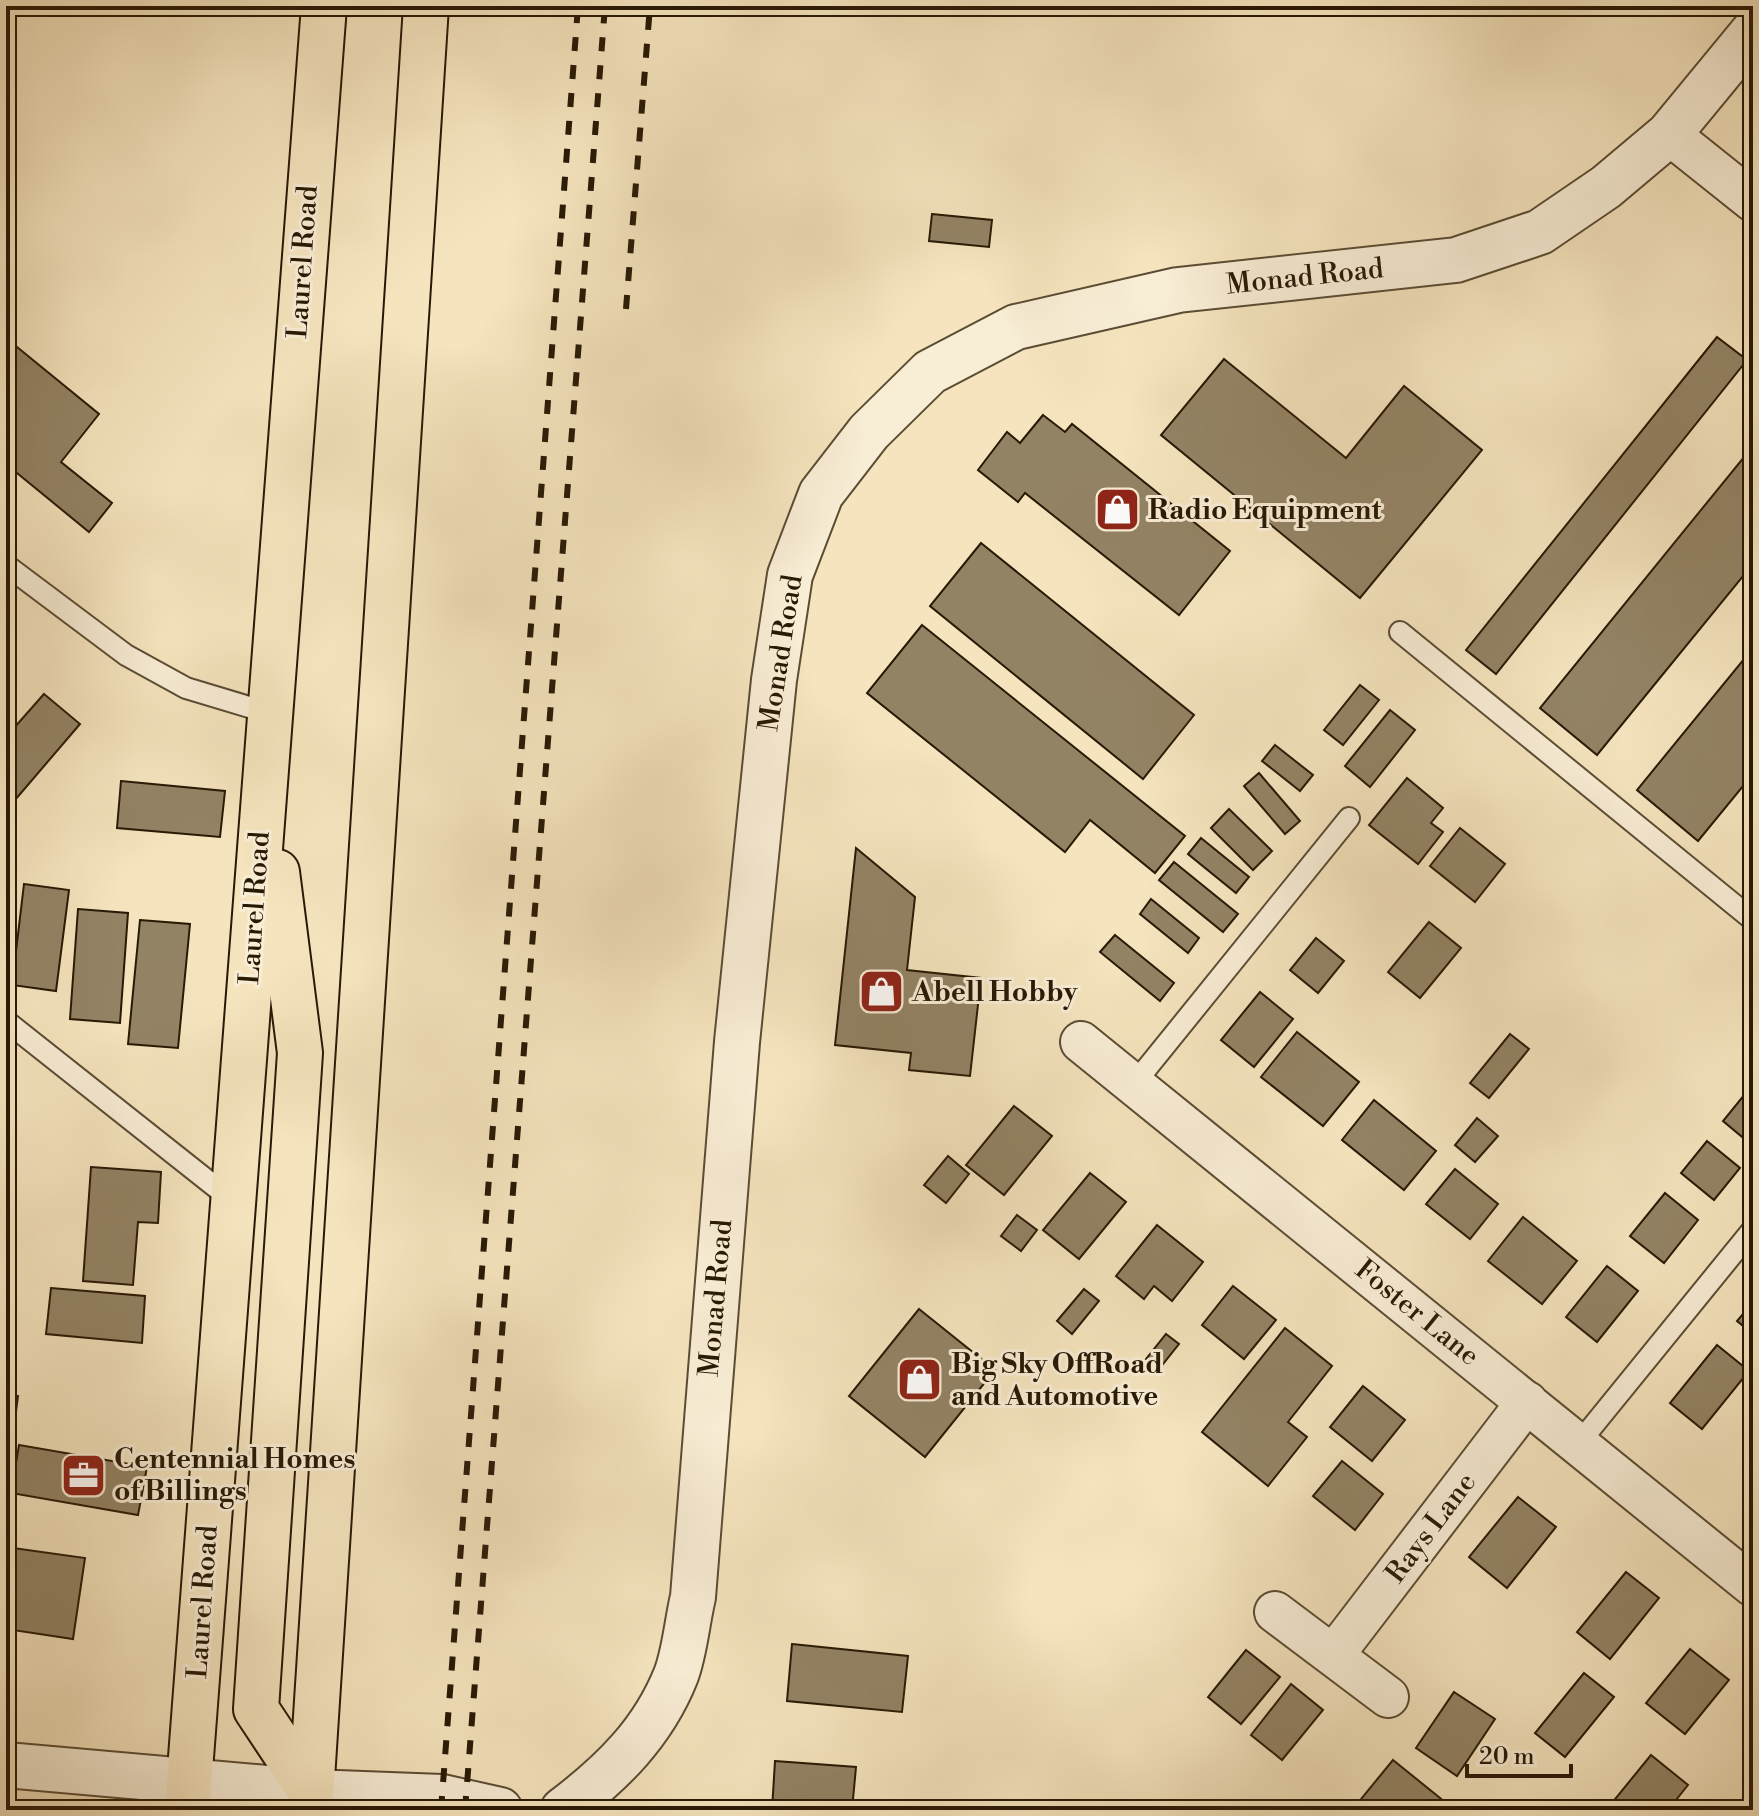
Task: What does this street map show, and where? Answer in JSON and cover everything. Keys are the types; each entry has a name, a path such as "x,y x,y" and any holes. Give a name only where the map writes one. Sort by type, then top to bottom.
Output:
{"main road":[{"path":"311,1801 426,6"},
{"name":"Laurel Road","path":"188,1795 321,8"},
{"path":"264,778 300,1053 256,1709 311,1801"}],"street":[{"name":"Monad Road","path":"563,1810 605,1778 650,1727 677,1674 693,1597 737,1042 774,680 790,575 821,494 869,432 930,372 1016,327 1178,290 1456,260 1540,232 1606,187 1669,134 1753,32"},
{"path":"1669,134 1753,201"},
{"name":"Foster Lane","path":"1081,1042 1753,1586"},
{"name":"Rays Lane","path":"1335,1653 1527,1402"},
{"path":"1275,1612 1335,1653 1388,1697"},
{"path":"6,1765 188,1795 311,1801 442,1797 500,1810"}],"lane":[{"path":"6,565 138,662 186,688 269,713"},
{"path":"1400,632 1753,920"},
{"path":"1134,1084 1349,818"},
{"path":"6,1021 234,1201"},
{"path":"1579,1443 1753,1229"}],"building":[{"path":"932,214 992,220 989,247 929,241"},
{"path":"1717,337 1747,360 1496,674 1466,650"},
{"path":"6,338 99,414 61,462 112,503 89,532 6,464"},
{"path":"1224,359 1346,458 1404,386 1482,450 1360,598 1161,435"},
{"path":"1043,415 1065,432 1072,424 1230,551 1179,615 1025,493 1018,502 978,470 1007,432 1020,443"},
{"path":"1753,446 1753,564 1597,755 1540,708"},
{"path":"981,543 1194,715 1143,779 930,606"},
{"path":"922,625 1185,836 1155,873 1090,820 1065,852 867,693"},
{"path":"1753,648 1753,774 1698,841 1637,790"},
{"path":"1360,685 1379,700 1343,745 1324,730"},
{"path":"44,694 80,724 15,800 6,792 6,737"},
{"path":"1390,710 1415,730 1370,787 1345,766"},
{"path":"1275,745 1313,775 1300,791 1262,761"},
{"path":"1259,773 1300,821 1285,834 1244,786"},
{"path":"1407,778 1443,808 1431,823 1443,832 1418,864 1369,825"},
{"path":"121,781 225,791 220,837 117,828"},
{"path":"1229,809 1272,851 1253,870 1211,828"},
{"path":"1460,828 1505,864 1475,902 1430,866"},
{"path":"1201,838 1249,877 1236,893 1188,854"},
{"path":"856,848 915,897 907,970 981,978 970,1076 909,1070 911,1053 835,1045"},
{"path":"1174,862 1238,914 1223,932 1159,880"},
{"path":"6,867 16,869 6,917"},
{"path":"24,884 69,890 56,991 12,985"},
{"path":"1151,899 1199,938 1188,953 1140,914"},
{"path":"78,909 128,913 120,1023 70,1019"},
{"path":"140,920 190,924 178,1048 128,1044"},
{"path":"1429,922 1461,948 1420,998 1388,972"},
{"path":"1115,935 1174,983 1160,1001 1100,952"},
{"path":"1316,938 1344,961 1318,993 1290,970"},
{"path":"1260,992 1293,1019 1254,1067 1221,1040"},
{"path":"1297,1032 1359,1082 1323,1126 1261,1077"},
{"path":"1510,1034 1529,1049 1489,1098 1470,1083"},
{"path":"1753,1084 1753,1146 1723,1121"},
{"path":"1374,1100 1436,1151 1404,1190 1342,1140"},
{"path":"1014,1106 1052,1136 1004,1195 966,1165"},
{"path":"1477,1118 1498,1136 1475,1162 1455,1145"},
{"path":"1707,1141 1740,1168 1714,1200 1681,1173"},
{"path":"948,1156 969,1174 946,1203 924,1185"},
{"path":"91,1167 161,1172 158,1223 138,1222 133,1285 83,1281"},
{"path":"1455,1169 1498,1204 1470,1239 1426,1204"},
{"path":"1090,1173 1126,1202 1079,1259 1043,1230"},
{"path":"1665,1193 1698,1220 1664,1263 1630,1236"},
{"path":"1017,1215 1037,1230 1021,1251 1001,1236"},
{"path":"1523,1217 1577,1261 1542,1304 1488,1261"},
{"path":"1157,1225 1203,1262 1172,1301 1154,1286 1144,1299 1116,1276"},
{"path":"1607,1266 1638,1291 1597,1342 1566,1317"},
{"path":"1233,1286 1276,1320 1244,1359 1202,1325"},
{"path":"51,1288 145,1296 142,1343 46,1334"},
{"path":"1084,1289 1099,1301 1072,1334 1057,1321"},
{"path":"1753,1302 1753,1334 1737,1321"},
{"path":"919,1309 995,1370 925,1457 849,1396"},
{"path":"1285,1328 1332,1366 1288,1422 1307,1437 1268,1486 1202,1432"},
{"path":"1166,1334 1179,1344 1159,1369 1146,1359"},
{"path":"1717,1345 1749,1371 1702,1429 1670,1403"},
{"path":"1363,1386 1405,1420 1372,1461 1330,1427"},
{"path":"6,1394 18,1396 6,1490"},
{"path":"19,1445 147,1467 138,1515 11,1493"},
{"path":"1342,1461 1383,1494 1355,1530 1313,1496"},
{"path":"1518,1497 1556,1527 1507,1588 1469,1557"},
{"path":"6,1547 85,1558 73,1639 6,1629"},
{"path":"1626,1572 1659,1598 1610,1659 1577,1632"},
{"path":"792,1644 908,1656 902,1712 787,1701"},
{"path":"1690,1649 1729,1680 1685,1734 1646,1703"},
{"path":"1246,1650 1280,1677 1241,1724 1208,1697"},
{"path":"1584,1673 1614,1697 1565,1757 1535,1733"},
{"path":"1291,1684 1323,1710 1282,1760 1251,1735"},
{"path":"1454,1692 1495,1719 1457,1776 1416,1748"},
{"path":"1651,1755 1688,1785 1668,1810 1619,1810 1611,1804"},
{"path":"1393,1760 1450,1806 1446,1810 1374,1810 1361,1799"},
{"path":"775,1761 856,1767 852,1810 772,1810"}],"railway":[{"path":"441,1810 578,6"},
{"path":"465,1810 605,6"},
{"path":"626,309 650,6"}],"place":[{"name":"Radio Equipment","path":"1117,510"},
{"name":"Abell Hobby","path":"881,992"},
{"name":"Big Sky OffRoad and Automotive","path":"920,1380"},
{"name":"Centennial Homes of Billings","path":"83,1475"}]}
